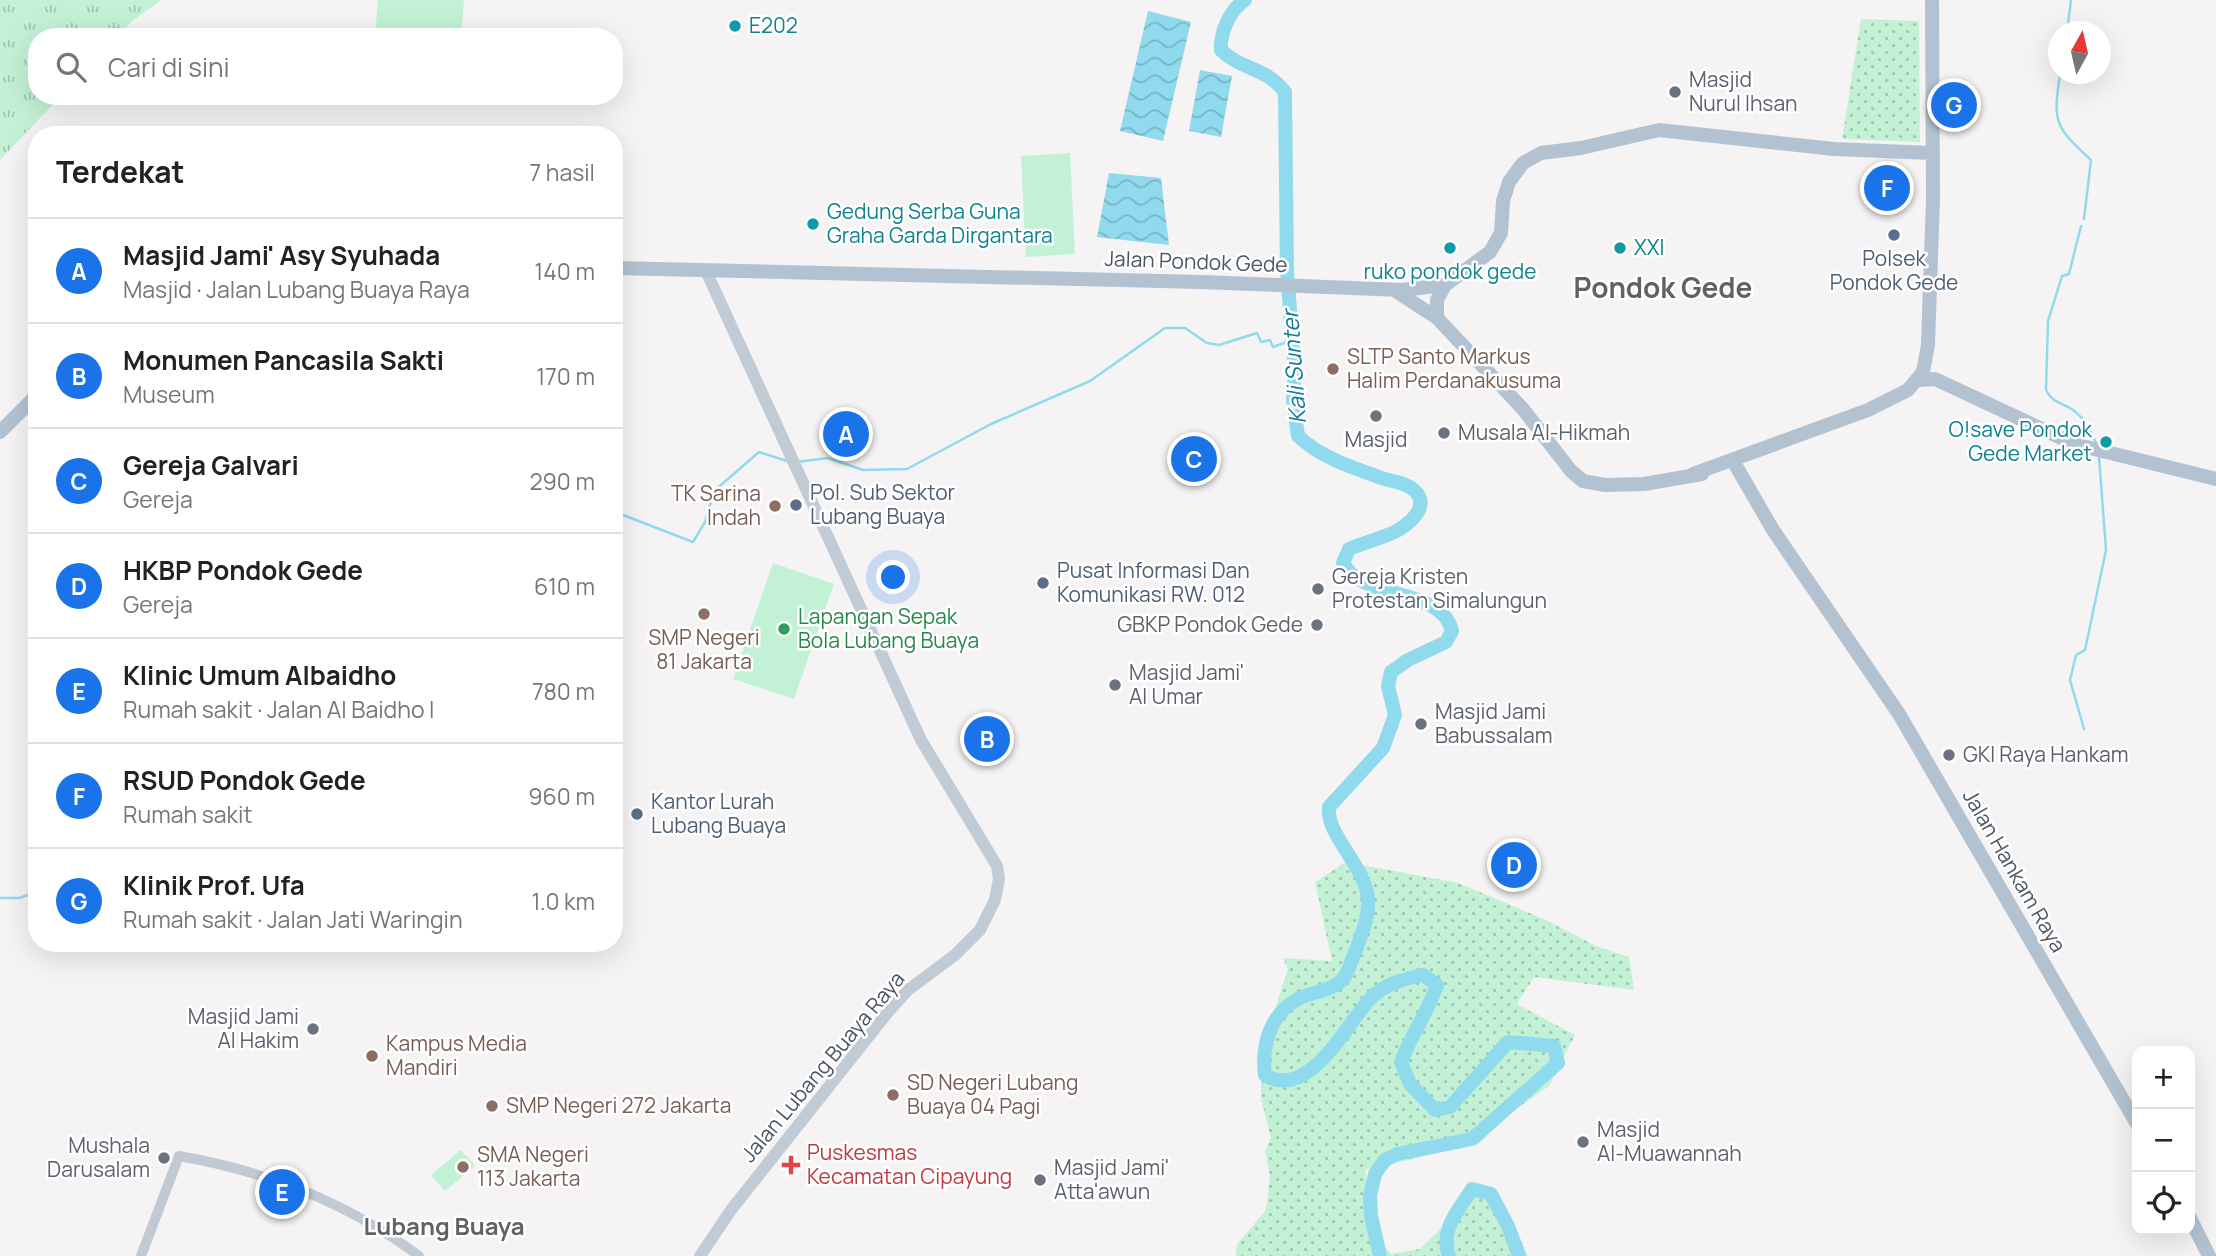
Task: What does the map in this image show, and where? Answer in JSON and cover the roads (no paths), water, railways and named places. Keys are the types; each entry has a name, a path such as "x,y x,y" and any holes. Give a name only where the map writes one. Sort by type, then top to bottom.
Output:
{"main road":[{"path":"1693,474 1889,400 1908,390 1919,380 1926,364 1928,345 1932,0"},
{"path":"1437,318 1437,300 1445,285 1471,269 1495,245 1509,182 1523,163 1541,153 1581,148 1659,130 1834,149 1932,153"},
{"name":"Jalan Pondok Gede","path":"623,268 710,273 1394,290 1445,285"},
{"name":"Jalan Lubang Buaya Raya","path":"700,1256 731,1210 888,1012 908,990 955,955 980,930 991,913 999,878 988,850 921,740 710,273"},
{"path":"1394,290 1437,318 1522,409 1571,471 1583,481 1605,485 1644,484 1736,466 1801,439 1807,433"},
{"path":"1928,345 1935,379"},
{"path":"1919,380 1935,379 2074,444 2216,479"},
{"path":"0,432 28,404"},
{"name":"Jalan Hankam Raya","path":"1736,466 1773,530 1899,714 2132,1115"},
{"path":"2195,1229 2209,1256"}],"street":[{"path":"141,1256 179,1156 250,1173 326,1199 419,1256"}],"water":[{"path":"1148,11 1191,22 1163,141 1120,131"},
{"path":"1200,70 1232,76 1221,137 1189,131"},
{"path":"1109,173 1161,178 1169,245 1097,237"}],"waterway":[{"name":"Kali Sunter","path":"1245,0 1227,22 1221,50 1229,57 1270,78 1285,92 1287,272 1295,371 1293,400 1298,436 1317,451 1339,462 1405,484 1419,496 1420,507 1410,522 1394,532 1349,549 1343,563 1353,575 1367,584 1433,607 1445,617 1452,631 1446,642 1408,660 1391,672 1388,686 1395,715 1383,748 1329,807 1333,829 1365,886 1368,899 1367,916 1348,970 1340,982 1300,998 1290,1004 1275,1021 1267,1041 1265,1075 1281,1080 1297,1078 1325,1056 1370,999 1382,989 1423,975 1437,985 1401,1062 1410,1084 1435,1110 1450,1107 1508,1042 1554,1046 1558,1063 1472,1139 1397,1154 1385,1160 1375,1174 1370,1196 1371,1216 1380,1256"},
{"path":"2068,21 2071,0"},
{"path":"2059,84 2059,122 2063,131 2091,160 2084,219"},
{"path":"2081,226 2069,274 2062,276 2048,321 2046,390 2055,400 2081,417 2096,443"},
{"path":"797,462 828,458 863,470 907,469 991,424 1090,381 1165,328 1185,328 1207,343 1219,345 1257,333 1261,342 1270,340 1273,347 1292,340"},
{"path":"623,515 693,542 705,522 714,491 759,452 787,461"},
{"path":"2084,729 2070,680 2076,655 2085,650 2106,550 2099,457"},
{"path":"0,898 28,895"},
{"path":"1449,1256 1448,1229 1472,1189 1491,1194 1508,1226 1519,1256"}],"place":[{"name":"E202","path":"735,26"},
{"name":"Masjid Nurul Ihsan","path":"1675,92"},
{"name":"Klinik Prof. Ufa","path":"1954,105"},
{"name":"RSUD Pondok Gede","path":"1887,188"},
{"name":"Gedung Serba Guna Graha Garda Dirgantara","path":"813,224"},
{"name":"Polsek Pondok Gede","path":"1894,235"},
{"name":"ruko pondok gede","path":"1450,248"},
{"name":"XXI","path":"1620,248"},
{"name":"SLTP Santo Markus Halim Perdanakusuma","path":"1333,369"},
{"name":"Masjid","path":"1376,416"},
{"name":"Musala Al-Hikmah","path":"1444,433"},
{"name":"Masjid Jami' Asy Syuhada","path":"846,434"},
{"name":"O!save Pondok Gede Market","path":"2106,442"},
{"name":"Gereja Galvari","path":"1194,459"},
{"name":"Pol. Sub Sektor Lubang Buaya","path":"796,505"},
{"name":"TK Sarina Indah","path":"775,506"},
{"name":"Pusat Informasi Dan Komunikasi RW. 012","path":"1043,583"},
{"name":"Gereja Kristen Protestan Simalungun","path":"1318,589"},
{"name":"SMP Negeri 81 Jakarta","path":"704,614"},
{"name":"GBKP Pondok Gede","path":"1317,625"},
{"name":"Lapangan Sepak Bola Lubang Buaya","path":"784,629"},
{"name":"Masjid Jami' Al Umar","path":"1115,685"},
{"name":"Masjid Jami Babussalam","path":"1421,724"},
{"name":"Monumen Pancasila Sakti","path":"987,739"},
{"name":"GKI Raya Hankam","path":"1949,755"},
{"name":"Kantor Lurah Lubang Buaya","path":"637,814"},
{"name":"HKBP Pondok Gede","path":"1514,865"},
{"name":"Masjid Jami Al Hakim","path":"313,1029"},
{"name":"Kampus Media Mandiri","path":"372,1056"},
{"name":"SD Negeri Lubang Buaya 04 Pagi","path":"893,1095"},
{"name":"SMP Negeri 272 Jakarta","path":"492,1106"},
{"name":"Masjid Al-Muawannah","path":"1583,1142"},
{"name":"Mushala Darusalam","path":"164,1158"},
{"name":"Puskesmas Kecamatan Cipayung","path":"791,1165"},
{"name":"SMA Negeri 113 Jakarta","path":"463,1167"},
{"name":"Masjid Jami' Atta'awun","path":"1040,1180"},
{"name":"Klinic Umum Albaidho","path":"282,1192"}],"district":[{"name":"Pondok Gede","path":"1663,288"},
{"name":"Lubang Buaya","path":"444,1227"}]}
